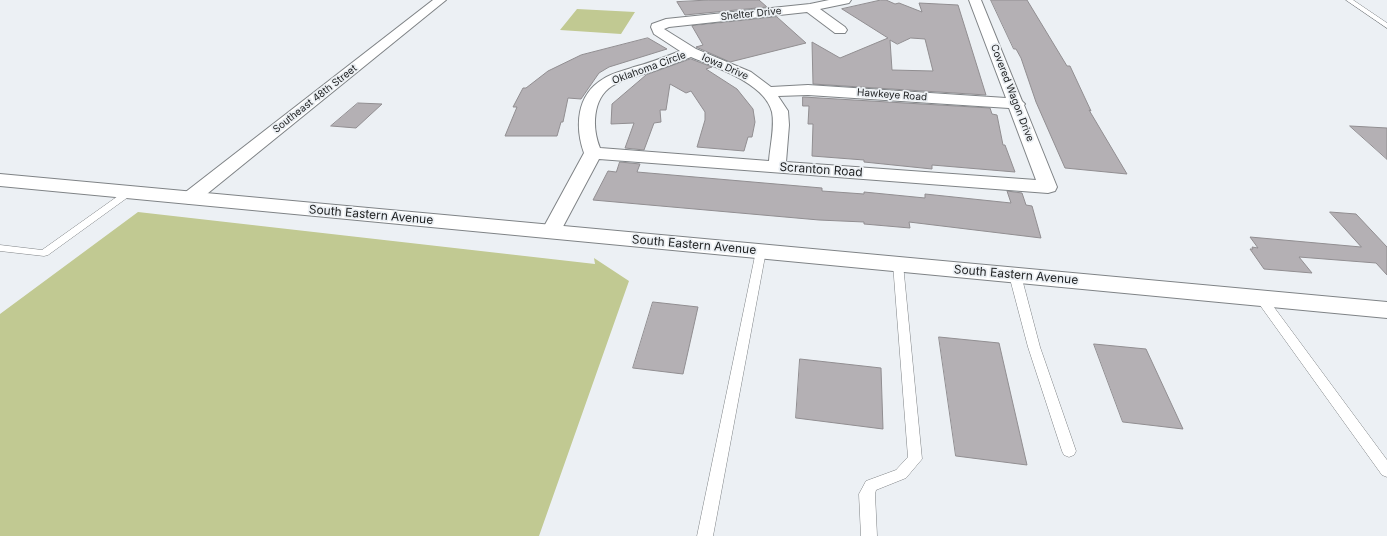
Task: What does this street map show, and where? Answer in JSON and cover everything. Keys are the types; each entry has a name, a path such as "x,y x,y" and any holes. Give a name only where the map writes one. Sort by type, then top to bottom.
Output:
{"street":[{"name":"Southeast 48th Street","path":"190,198 440,0"},
{"name":"Shelter Drive","path":"657,27 666,24 810,8 845,0"},
{"name":"Covered Wagon Drive","path":"975,0 1017,104 1048,187"},
{"path":"810,8 840,30"},
{"name":"Iowa Drive","path":"657,27 659,31 691,52 746,75 768,92 780,111 781,125 777,166"},
{"name":"Oklahoma Circle","path":"593,153 588,141 586,117 590,104 600,88 604,84 624,75 691,52"},
{"name":"Hawkeye Road","path":"768,92 808,90 1017,104"},
{"path":"551,232 593,153"},
{"name":"Scranton Road","path":"593,153 1048,187"},
{"name":"South Eastern Avenue","path":"0,180 1387,310"}],"lane":[{"path":"1349,0 1387,26"},
{"path":"1378,19 1387,19"},
{"path":"0,248 44,253 128,192"},
{"path":"705,536 761,251"},
{"path":"869,536 867,494 871,486 902,474 915,459 898,264"},
{"path":"1015,275 1034,347 1068,451"},
{"path":"1261,298 1387,471"}],"green space":[{"path":"577,9 635,12 621,34 560,30"},
{"path":"138,212 595,264 594,258 629,281 539,536 0,536 0,314"}],"building":[{"path":"709,0 759,0 767,7 685,15 677,2"},
{"path":"881,0 886,0 895,4 899,3 922,12 919,3 958,5 986,95 813,84 812,42 840,58 888,38 842,9","holes":["911,38 925,39 933,71 892,70 890,40 897,44"]},
{"path":"991,0 1027,0 1067,66 1070,66 1091,111 1089,110 1127,174 1065,168 1036,102 1021,58 1016,49 1014,49"},
{"path":"777,17 806,43 730,62 696,47 703,45 692,26"},
{"path":"648,38 667,49 609,67 599,73 581,99 568,98 563,122 561,122 557,136 505,136 517,107 513,107 523,88 526,88 548,71 581,55"},
{"path":"691,59 712,67 706,69 737,89 753,109 755,122 752,137 748,137 744,151 697,147 705,120 705,112 691,91 686,93 670,84 666,110 660,110 661,122 654,123 644,150 625,148 634,123 611,124 612,104 646,75"},
{"path":"803,97 990,108 992,114 997,115 1003,145 1005,145 1015,172 932,165 932,169 864,162 864,160 812,156 813,124 808,124 809,106 803,106"},
{"path":"358,103 382,104 356,128 331,126"},
{"path":"1350,126 1387,128 1387,159"},
{"path":"620,162 640,164 637,172 822,188 822,191 864,194 864,192 925,198 925,194 1011,203 1007,191 1022,193 1026,205 1032,206 1041,238 909,222 910,228 864,224 864,222 819,220 593,200 608,171 616,172"},
{"path":"1330,212 1356,214 1387,247 1387,275 1376,263 1299,257 1312,273 1264,269 1250,249 1253,249 1252,247 1258,248 1250,237 1361,247"},
{"path":"653,302 698,307 683,374 633,368"},
{"path":"939,337 999,343 1027,465 956,456"},
{"path":"1094,344 1146,349 1183,429 1123,422"},
{"path":"800,359 881,368 883,429 796,418"}]}
